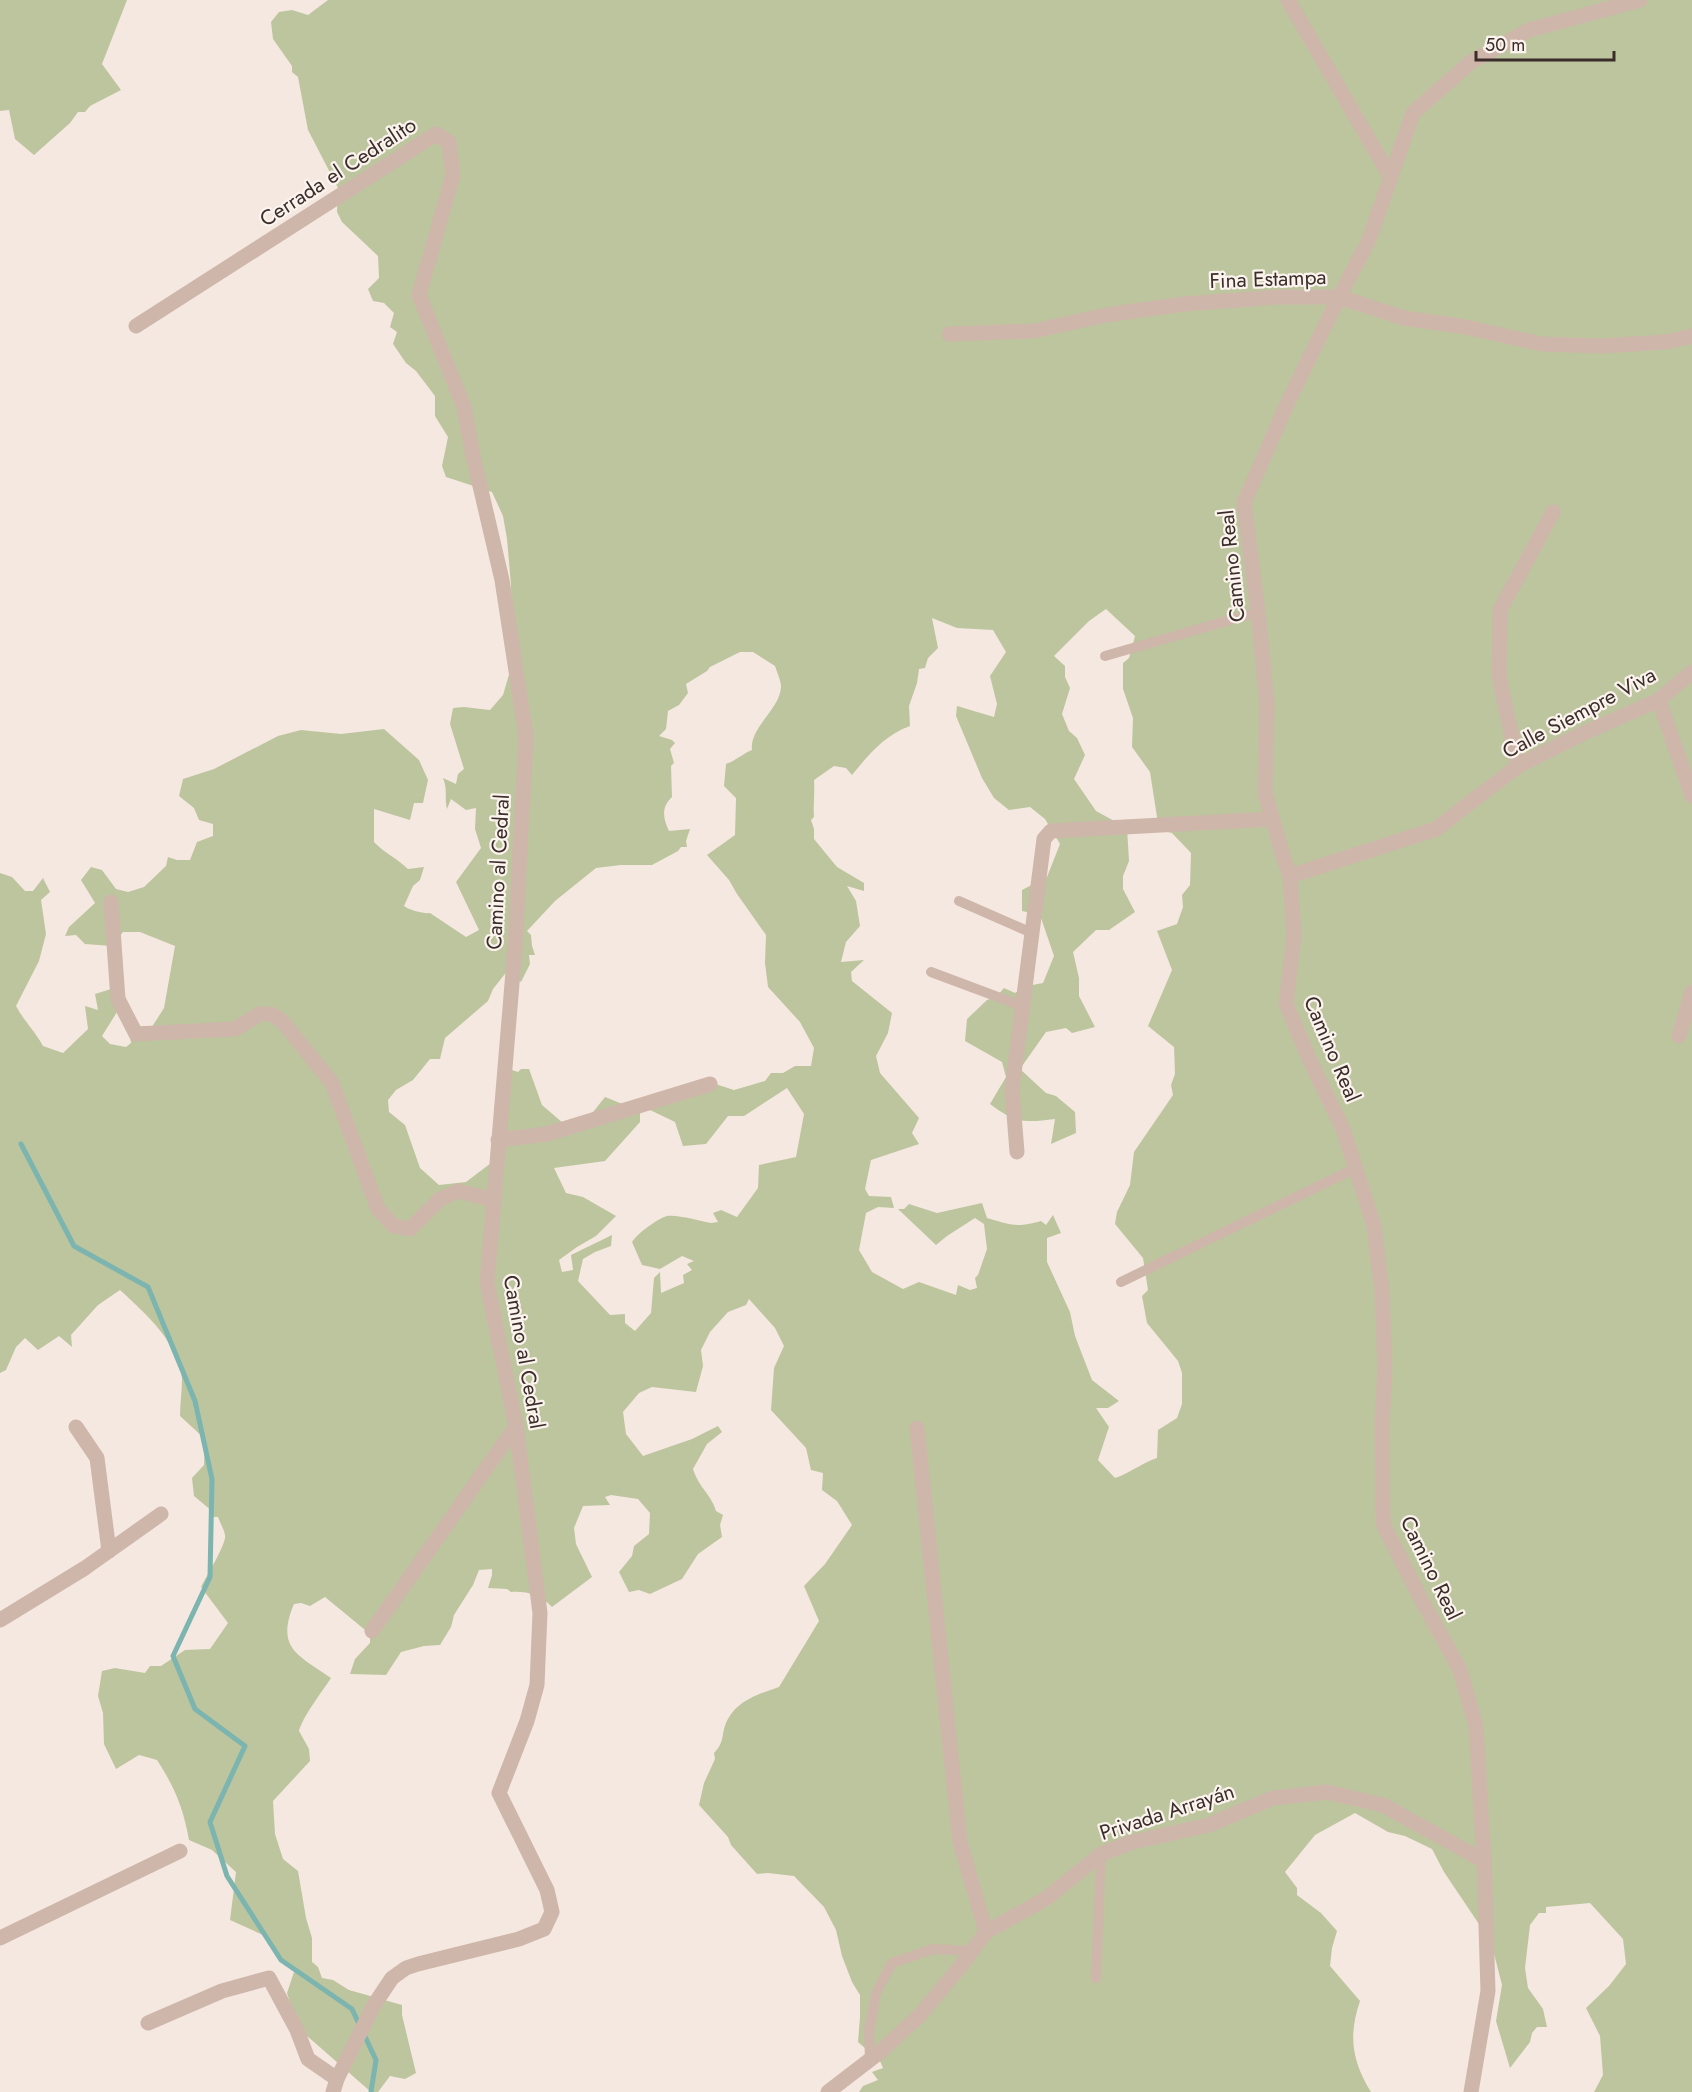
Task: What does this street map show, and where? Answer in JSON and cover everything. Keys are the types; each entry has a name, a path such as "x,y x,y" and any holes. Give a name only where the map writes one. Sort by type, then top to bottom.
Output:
{"street":[{"path":"1288,0 1390,176"},
{"name":"Camino Real","path":"1471,2092 1488,1991 1484,1861 1476,1726 1460,1670 1383,1524 1382,1425 1385,1367 1382,1292 1374,1226 1344,1129 1311,1063 1286,1004 1294,935 1290,876 1265,792 1267,703 1244,503 1287,404 1369,240 1413,113 1471,62 1529,30 1640,0"},
{"name":"Cerrada el Cedralito","path":"136,326 436,134 449,142 453,175 419,295 464,407"},
{"name":"Fina Estampa","path":"949,334 1034,331 1106,315 1184,303 1279,297 1339,297 1404,318 1466,327 1541,344 1601,346 1666,342 1692,336"},
{"name":"Camino al Cedral","path":"335,2086 374,2006 392,1978 406,1968 519,1939 544,1929 552,1912 547,1890 499,1792 527,1721 537,1685 540,1613 516,1426 487,1283 515,948 526,736 502,580 464,407"},
{"path":"1518,766 1499,676 1500,610 1553,512"},
{"name":"Calle Siempre Viva","path":"1290,876 1436,829 1518,766 1584,733 1659,700 1692,672"},
{"path":"1659,700 1692,796"},
{"path":"1017,1152 1012,1089 1044,839 1051,831 1272,819"},
{"path":"111,902 118,999 136,1034 235,1029 260,1014 271,1014 282,1021 332,1083 378,1209 394,1226 410,1229 440,1199 458,1191 494,1200"},
{"path":"1679,1036 1692,992"},
{"path":"498,1140 547,1134 710,1084"},
{"path":"372,1630 516,1426"},
{"path":"76,1427 97,1458 109,1551"},
{"path":"917,1428 960,1842 986,1932"},
{"path":"0,1620 109,1551 161,1514"},
{"name":"Privada Arrayán","path":"828,2092 920,2015 986,1932 1047,1898 1101,1854 1133,1842 1209,1825 1273,1798 1327,1792 1383,1805 1484,1861"},
{"path":"0,1938 180,1851"},
{"path":"148,2023 222,1991 269,1978 297,2030 308,2059 335,2086"}],"lane":[{"path":"1105,656 1258,612"},
{"path":"959,901 1032,933"},
{"path":"931,972 1022,1006"},
{"path":"1121,1282 1356,1168"},
{"path":"1096,1978 1101,1854"},
{"path":"870,2059 869,2032 876,1992 892,1963 933,1949 972,1951"}],"green space":[{"path":"0,0 127,0 102,64 121,90 90,106 85,112 78,112 70,123 34,155 15,139 9,110 0,111"},
{"path":"328,0 1692,0 1692,2092 1594,2092 1603,2075 1600,2036 1586,2008 1609,1986 1626,1964 1623,1939 1590,1903 1546,1907 1546,1913 1539,1913 1530,1925 1525,1968 1528,1988 1543,2009 1547,2027 1537,2027 1532,2033 1530,2042 1510,2068 1496,2021 1502,1985 1491,1942 1444,1872 1432,1849 1405,1836 1388,1832 1355,1813 1315,1835 1285,1872 1297,1888 1297,1895 1321,1913 1337,1931 1330,1966 1360,2001 1354,2026 1354,2048 1360,2070 1371,2092 859,2092 863,2086 878,2080 872,2072 883,2068 880,2061 858,2042 860,1995 852,1982 842,1956 836,1930 824,1907 794,1876 757,1874 699,1805 704,1783 715,1759 714,1753 720,1745 724,1727 730,1715 749,1699 779,1687 819,1621 804,1586 825,1564 852,1525 837,1501 822,1490 823,1473 811,1470 806,1448 771,1410 774,1368 784,1346 775,1328 749,1299 746,1305 728,1312 710,1332 701,1350 703,1366 696,1392 652,1387 639,1393 623,1412 626,1434 643,1456 692,1439 718,1426 722,1432 707,1444 693,1469 716,1511 723,1515 720,1525 722,1537 698,1554 682,1579 650,1594 639,1590 629,1592 619,1572 632,1556 634,1546 649,1534 650,1513 638,1499 611,1495 605,1497 610,1505 583,1506 574,1528 576,1544 592,1577 552,1607 543,1599 523,1592 488,1588 492,1569 479,1570 440,1645 424,1646 401,1652 386,1675 350,1674 355,1659 370,1643 370,1634 325,1597 310,1606 301,1603 294,1604 287,1631 293,1649 331,1678 299,1731 309,1749 310,1761 273,1801 275,1834 283,1859 298,1871 312,1938 312,1962 318,1967 322,1978 333,1980 349,1990 402,2005 402,2015 416,2073 405,2079 390,2076 378,2092 371,2092 298,2028 287,1993 295,1969 276,1953 276,1949 263,1935 230,1920 236,1872 212,1850 189,1840 178,1798 157,1760 139,1755 116,1769 104,1744 103,1713 98,1696 102,1671 115,1668 145,1673 150,1666 161,1666 185,1650 210,1649 228,1623 201,1587 220,1552 225,1535 218,1517 212,1517 212,1511 194,1496 192,1478 204,1465 205,1439 180,1416 182,1379 175,1354 160,1330 120,1290 98,1305 71,1335 72,1347 59,1336 38,1350 25,1338 16,1347 6,1370 0,1373 0,873 12,877 25,891 33,891 43,878 50,892 41,900 46,934 39,961 16,1006 43,1046 63,1053 88,1029 85,1006 98,1010 95,994 111,989 117,1012 102,1036 110,1044 126,1047 131,1043 130,1036 148,1033 164,1008 175,946 140,932 123,932 112,946 85,944 76,935 65,936 69,927 95,903 81,880 91,867 102,870 116,889 128,892 144,887 166,866 168,857 190,860 197,842 213,836 213,824 199,820 194,808 179,796 183,779 214,769 278,736 301,730 341,734 384,729 419,760 428,780 423,803 414,803 410,820 374,809 374,842 408,869 424,867 420,880 413,886 404,906 430,913 466,937 479,930 456,882 481,848 475,829 476,808 466,810 451,799 447,809 443,778 456,784 458,774 464,769 450,724 453,708 490,710 503,695 513,661 511,585 503,516 492,492 446,477 442,466 448,437 435,416 435,396 416,371 406,363 393,344 397,332 390,327 394,313 384,303 373,301 368,289 379,278 378,256 342,222 337,212 338,188 308,130 298,77 292,72 292,66 273,39 271,22 279,12 292,10 308,15","holes":["1106,609 1135,636 1129,658 1123,663 1123,689 1133,718 1132,747 1150,772 1159,830 1172,833 1191,853 1190,885 1182,895 1183,907 1177,924 1157,931 1172,970 1148,1026 1174,1047 1175,1074 1171,1085 1173,1095 1134,1152 1130,1185 1117,1212 1115,1224 1143,1258 1148,1290 1142,1296 1147,1323 1178,1361 1182,1373 1182,1404 1177,1418 1158,1430 1157,1458 1115,1478 1098,1460 1109,1427 1096,1408 1108,1408 1119,1401 1092,1380 1075,1336 1070,1312 1047,1262 1047,1238 1061,1233 1053,1215 1046,1225 1041,1221 1019,1225 987,1218 982,1203 937,1213 909,1204 904,1209 898,1209 936,1245 975,1218 984,1224 987,1249 975,1278 977,1288 970,1290 958,1285 956,1295 919,1282 903,1289 872,1272 859,1250 866,1213 878,1207 894,1208 891,1197 869,1196 865,1189 871,1160 919,1144 912,1133 919,1118 880,1073 876,1056 888,1033 892,1013 852,981 851,972 864,960 841,962 846,942 860,926 856,901 847,886 864,891 864,883 837,867 814,839 811,820 814,817 814,780 834,766 846,768 852,775 885,740 910,726 909,706 919,669 925,668 928,658 938,648 932,618 957,628 993,630 1006,652 990,676 997,704 994,717 957,706 956,716 982,778 994,798 1009,810 1030,807 1045,819 1060,844 1047,877 1022,890 1022,911 1040,915 1054,956 1043,983 1027,986 1015,993 1004,988 967,1019 965,1041 1002,1062 1006,1077 990,1104 1006,1115 1021,1120 1055,1119 1051,1144 1076,1133 1075,1112 1056,1096 1046,1093 1020,1069 1046,1032 1066,1028 1072,1033 1095,1027 1079,996 1079,978 1073,952 1096,930 1109,930 1135,912 1123,889 1123,876 1129,861 1127,828 1096,811 1074,779 1085,755 1077,738 1069,731 1062,714 1070,688 1065,677 1065,666 1054,656 1089,621","740,652 753,652 775,666 781,685 780,693 755,733 752,750 726,764 724,786 736,798 735,835 707,855 729,880 766,935 765,963 768,987 800,1022 814,1048 811,1066 795,1066 783,1073 771,1073 765,1081 734,1090 706,1081 648,1109 675,1122 683,1146 706,1144 728,1116 744,1116 787,1088 804,1114 796,1157 759,1165 758,1188 737,1217 721,1210 713,1213 718,1222 711,1223 667,1216 648,1227 632,1242 642,1265 660,1269 682,1256 694,1261 687,1264 692,1270 683,1275 684,1283 661,1293 660,1272 654,1278 651,1313 635,1331 625,1323 625,1314 610,1315 578,1281 583,1259 611,1246 612,1235 571,1255 573,1270 562,1272 559,1260 596,1236 616,1216 583,1197 566,1193 554,1168 605,1161 640,1122 640,1111 605,1097 586,1121 563,1123 542,1105 529,1069 521,1069 518,1072 509,1069 494,1108 497,1120 495,1160 466,1182 439,1185 420,1168 405,1125 389,1112 388,1100 396,1090 413,1080 430,1059 440,1059 445,1038 488,1001 493,989 508,970 521,982 530,964 529,955 535,955 531,935 527,931 555,901 596,868 652,865 678,851 681,847 687,847 686,841 690,829 669,831 665,822 666,805 672,797 671,766 674,763 670,749 675,743 659,736 666,729 668,711 679,705 688,693 686,684 710,667"]}],"waterway":[{"path":"21,1144 74,1246 148,1287 195,1401 212,1479 210,1577 173,1656 195,1709 245,1746 210,1822 227,1876 281,1960 352,2009 376,2060 371,2092"}]}
